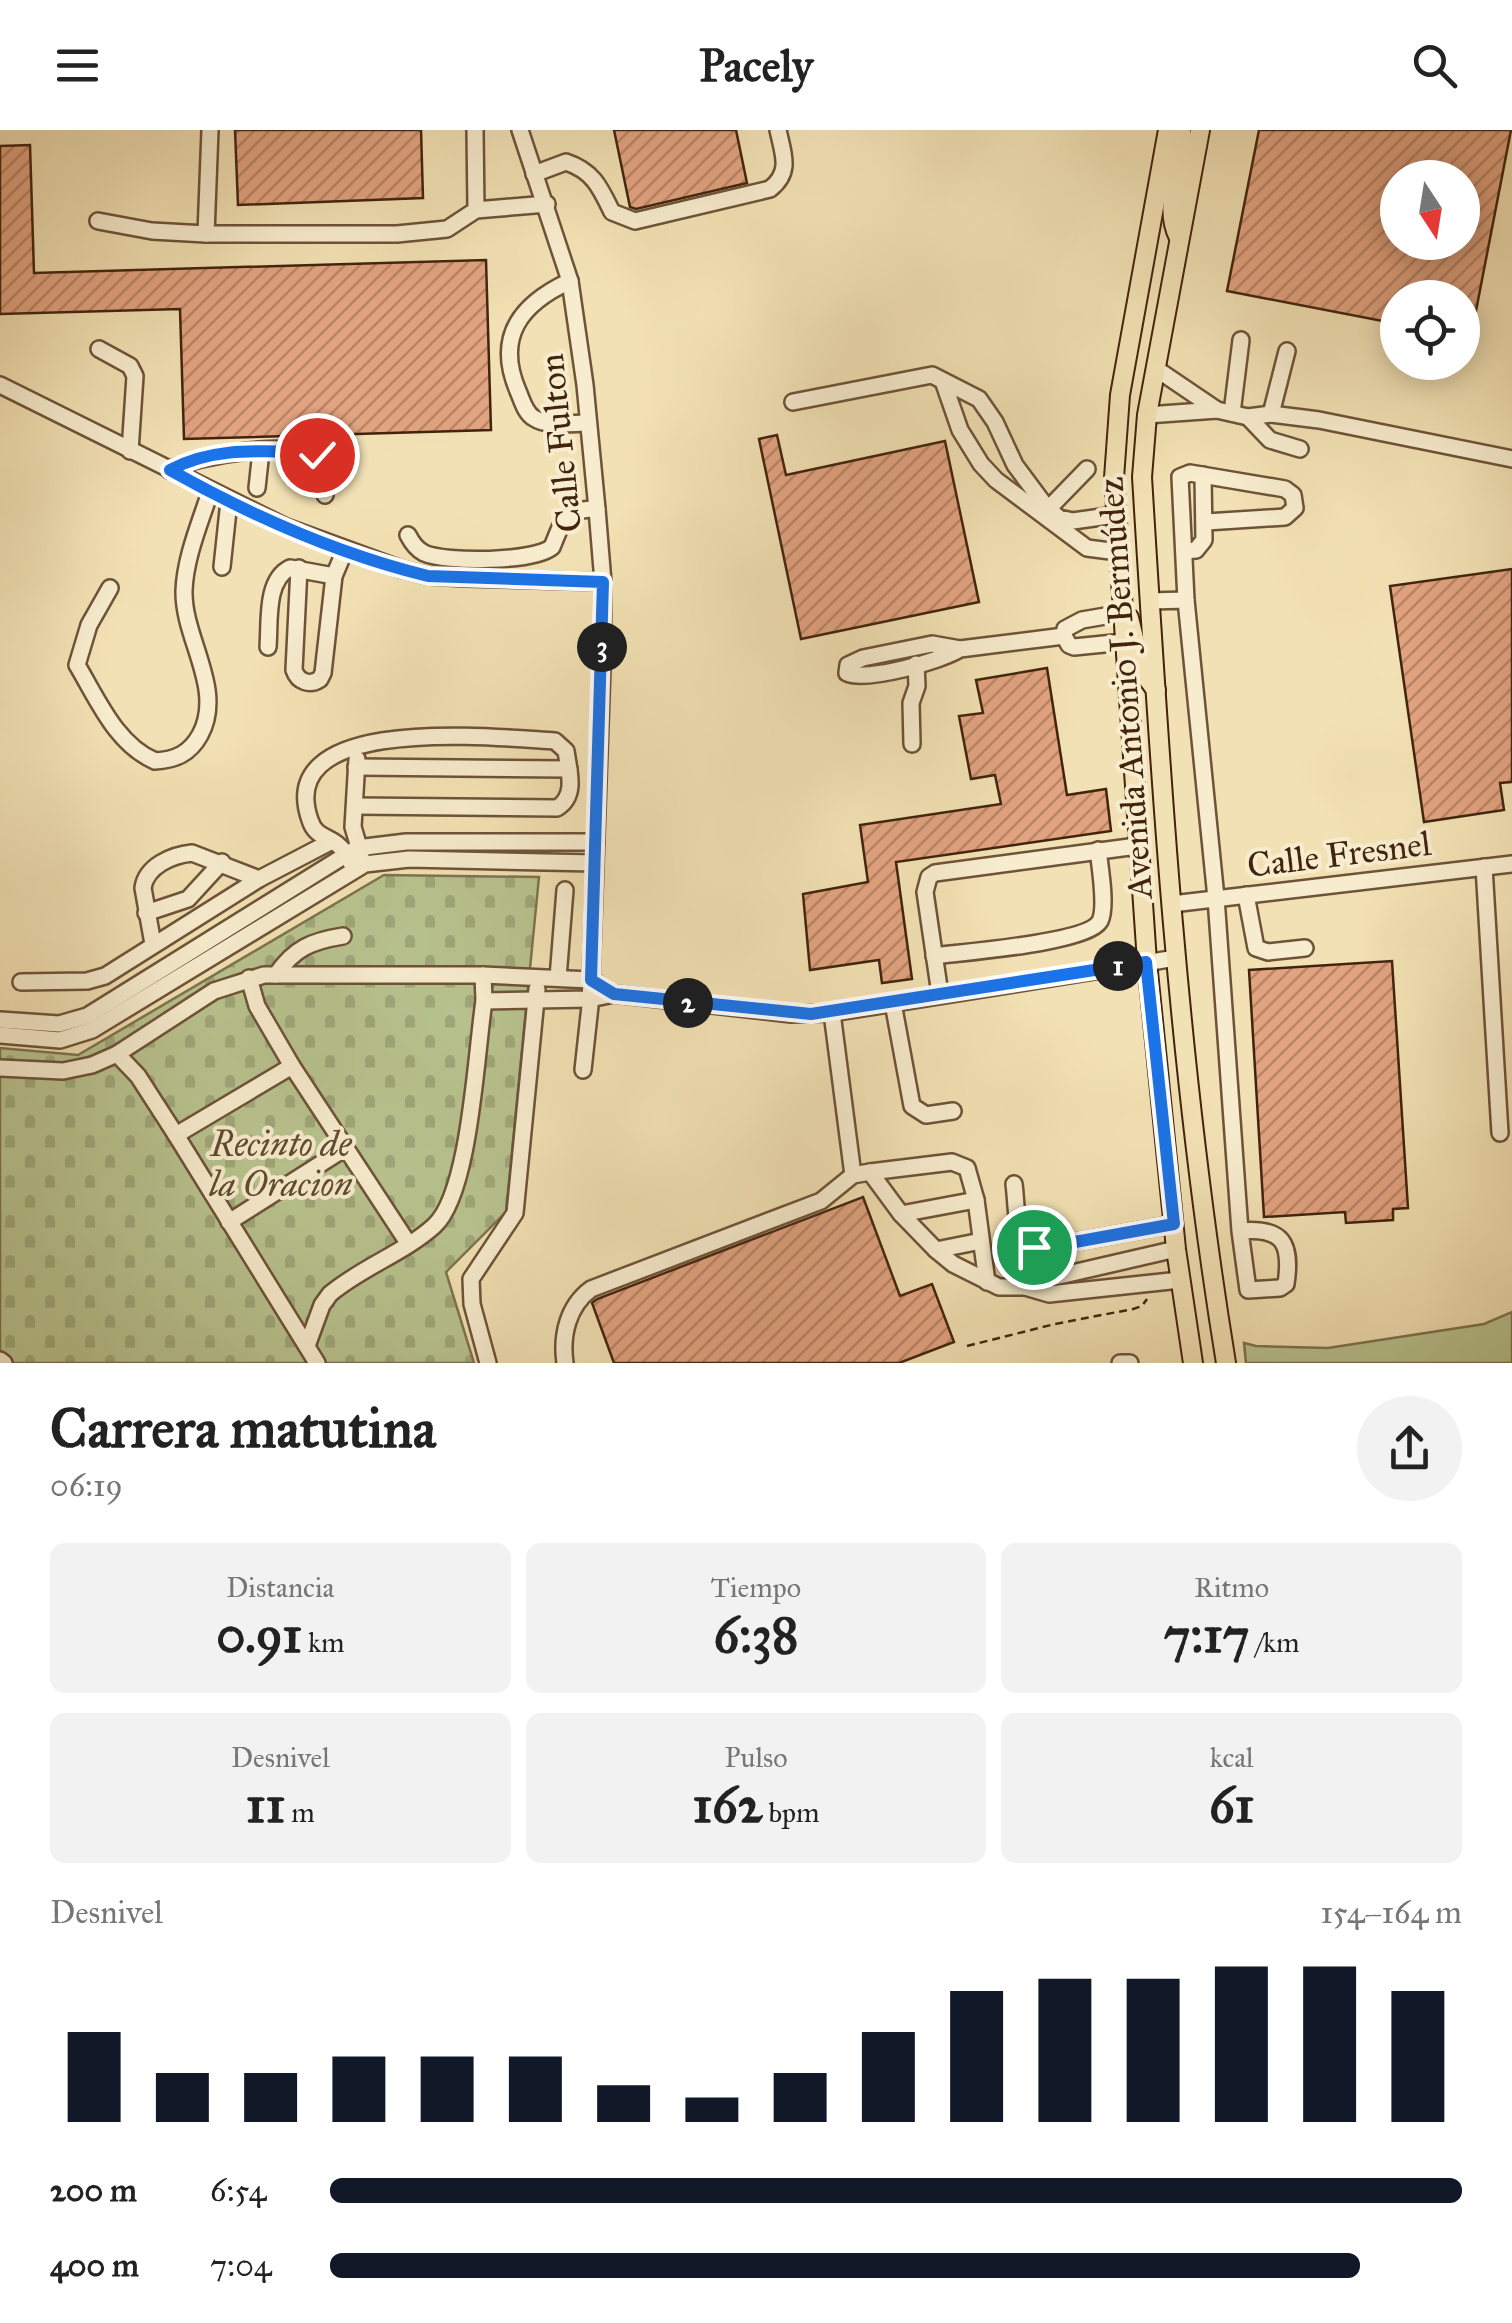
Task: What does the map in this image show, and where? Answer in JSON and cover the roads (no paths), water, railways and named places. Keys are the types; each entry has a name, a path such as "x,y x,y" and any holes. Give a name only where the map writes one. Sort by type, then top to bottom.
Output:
{"main road":[{"name":"Avenida Antonio J. Bermúdez","path":"1200,130 1147,415 1142,477 1176,958 1226,1363"},
{"name":"Avenida Antonio J. Bermúdez","path":"1166,131 1116,426 1115,516 1146,962 1176,1249 1193,1363"},
{"path":"1166,131 1181,152 1171,211 1179,239"},
{"path":"1122,614 1133,623 1142,670 1156,690"},
{"path":"1126,686 1137,704 1142,755 1161,767"}],"street":[{"path":"206,234 210,130"},
{"path":"475,130 476,210"},
{"name":"Calle Fulton","path":"520,130 570,280 603,582 591,980 583,1070"},
{"path":"534,174 566,162 585,168 597,181 612,212 635,221 770,189 781,181 786,166 778,130"},
{"path":"98,220 152,231 206,234 432,232 448,228 476,210 547,204"},
{"path":"570,280 540,300 518,322 507,347 508,360 521,398 534,418 544,422 588,422"},
{"path":"1232,414 1241,340"},
{"path":"99,349 130,366 135,376 130,451"},
{"path":"1271,414 1287,351"},
{"path":"1155,368 1270,440 1300,449"},
{"path":"793,402 932,376 979,399 1042,510 1073,522 1115,516"},
{"path":"943,381 960,430 981,464 1087,548 1118,552"},
{"path":"0,385 210,492 345,550 428,576 603,582"},
{"path":"1147,415 1271,414 1512,459"},
{"path":"257,488 262,452"},
{"path":"170,470 208,455 317,455 323,468 325,495"},
{"path":"1042,510 1087,469"},
{"path":"1206,522 1278,519 1295,508 1286,488 1203,474 1184,474 1178,482 1216,898 1240,1230 1248,1290 1280,1288 1286,1284 1286,1247 1281,1237 1271,1232 1240,1230"},
{"path":"1184,551 1196,550 1203,543 1203,474"},
{"path":"110,588 90,625 77,665 129,745 156,761 179,757 197,741 209,710 184,590 210,492"},
{"path":"222,567 229,501"},
{"path":"408,535 418,550 435,556 530,556 552,547 570,513 597,509"},
{"path":"299,568 294,662 296,675 303,682 316,682 323,674 334,576 345,550"},
{"path":"268,647 276,579 283,570 299,568 334,576"},
{"path":"1150,601 1186,600"},
{"path":"1122,614 1075,622 1064,636 1069,646 1074,647 1124,642"},
{"path":"960,649 932,644 863,658 846,669 855,676 916,664 960,649 1064,636"},
{"path":"912,744 911,703 917,686 916,664"},
{"path":"355,806 557,808 570,795 569,769 566,752 554,741 412,737 358,745 321,762 309,781 311,823 316,833 356,859 595,863"},
{"path":"356,859 353,828 358,745"},
{"path":"356,767 569,769"},
{"path":"21,982 88,981 105,976 258,879 332,841"},
{"path":"0,1035 46,1039 119,1014 356,859 406,842 596,842"},
{"path":"940,994 925,892 929,877 1137,846"},
{"path":"934,956 1069,938 1092,930 1102,914 1098,850"},
{"path":"153,944 144,879 154,868 181,854 192,853 258,879"},
{"path":"146,913 188,898 222,862"},
{"name":"Calle Fresnel","path":"1172,904 1512,864"},
{"path":"1484,868 1500,1133"},
{"path":"558,978 566,890"},
{"path":"1246,894 1256,948 1268,952 1305,948"},
{"path":"276,975 296,950 317,940 343,936"},
{"path":"1219,946 1253,942"},
{"path":"484,1001 590,1000 614,994 778,1012 832,1013 1176,958"},
{"path":"307,1346 330,1294 444,1216 459,1184 484,1001 483,975"},
{"path":"0,1068 77,1070 118,1054 214,991 249,978 558,978 591,980 614,994"},
{"path":"249,978 258,1006 292,1066 408,1243"},
{"path":"488,1363 472,1304 471,1279 515,1213 538,1000 537,978"},
{"path":"892,1003 912,1106 926,1115 953,1112"},
{"path":"832,1013 862,1174 953,1264 999,1287 1025,1287 1049,1294 1180,1280"},
{"path":"0,1020 73,1030"},
{"path":"118,1054 138,1076 176,1135 316,1363"},
{"path":"176,1135 292,1066"},
{"path":"229,1222 344,1149"},
{"path":"566,1363 564,1338 568,1320 580,1297 592,1289 811,1205 862,1174 960,1164 972,1175 986,1282"},
{"path":"1014,1184 1021,1233 1027,1244 1034,1247 1174,1224"},
{"path":"902,1214 976,1200"},
{"path":"936,1250 982,1242"},
{"path":"1025,1287 1176,1249"},
{"path":"1120,1363 1130,1363"}],"park label":[{"name":"Recinto de la Oracion","path":"281,1164"}]}
